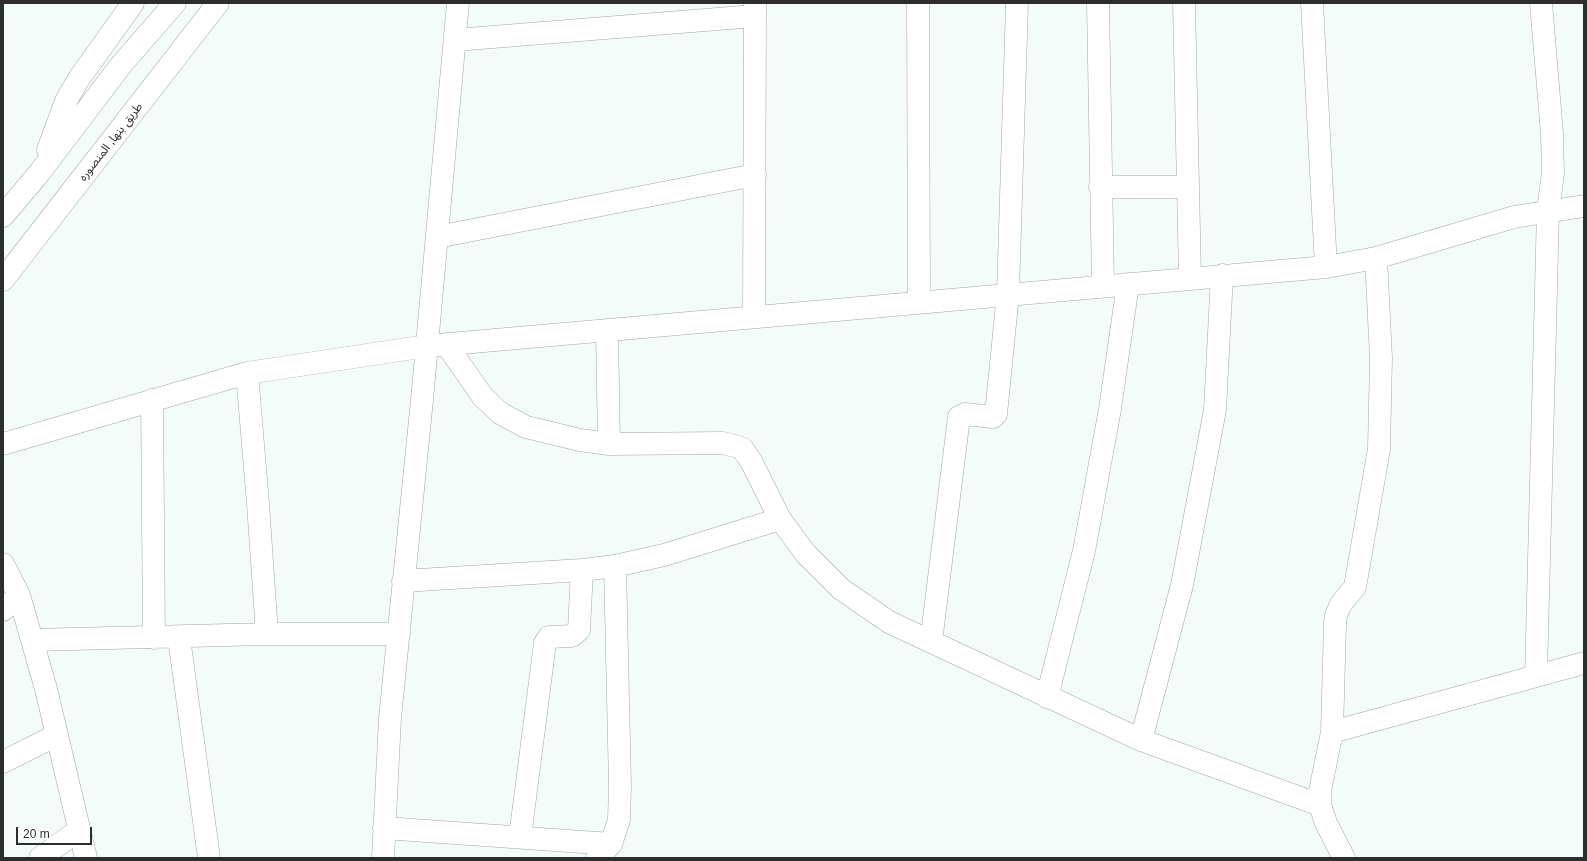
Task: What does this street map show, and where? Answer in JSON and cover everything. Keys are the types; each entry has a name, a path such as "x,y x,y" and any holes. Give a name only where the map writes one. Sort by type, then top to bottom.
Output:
{"main road":[{"path":"40,172 66,101 78,80 133,3"},
{"path":"3,216 40,172 121,65 175,3"},
{"name":"طريق بنها, المنصوره","path":"3,280 218,3"},
{"path":"384,858 384,828 390,718 403,581 436,345 437,237 458,3"},
{"path":"918,3 919,302"},
{"path":"931,642 959,417 965,414 993,417 996,414 1008,294 1017,3"},
{"path":"1098,3 1100,187 1103,286"},
{"path":"1184,3 1190,278"},
{"path":"1312,3 1326,267"},
{"path":"1536,676 1548,211 1553,173 1552,134 1541,3"},
{"path":"454,40 755,9 754,317"},
{"path":"437,237 755,176"},
{"path":"1100,187 1187,188"},
{"path":"3,444 247,373 436,345 1326,267 1376,258 1514,217 1584,206"},
{"path":"1344,858 1326,823 1320,805 1320,791 1332,732 1336,615 1341,604 1355,587 1379,449 1382,358 1376,258"},
{"path":"1140,740 1182,585 1215,410 1222,275"},
{"path":"1047,697 1084,551 1110,409 1128,284"},
{"path":"607,330 609,444"},
{"path":"436,345 483,397 500,413 526,427 580,440 609,444 723,443 742,448 751,461 780,519 806,554 841,589 888,622 1140,740 1320,805"},
{"path":"247,373 267,634"},
{"path":"152,400 154,638"},
{"path":"403,581 582,570 615,566 664,555 780,519"},
{"path":"3,564 18,595 46,689 86,858"},
{"path":"384,828 520,837 604,851 619,820 620,785 615,566"},
{"path":"520,837 545,643 549,638 572,636 578,630 582,570"},
{"path":"3,610 18,595"},
{"path":"32,640 179,638 267,634 399,634"},
{"path":"179,638 209,858"},
{"path":"1332,732 1584,663"},
{"path":"3,762 57,735"},
{"path":"40,858 79,830"}]}
